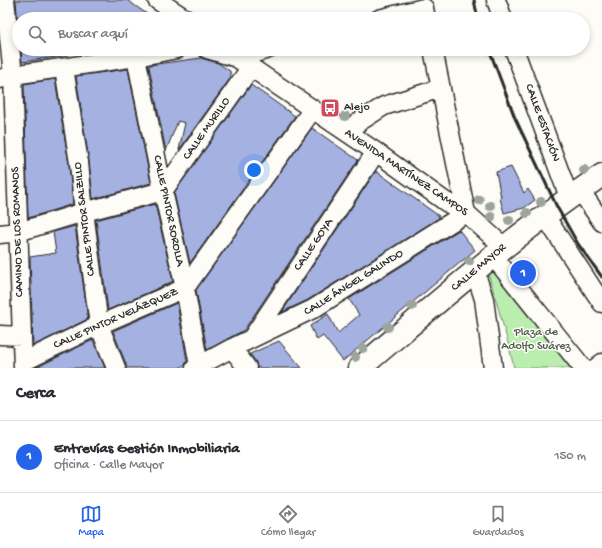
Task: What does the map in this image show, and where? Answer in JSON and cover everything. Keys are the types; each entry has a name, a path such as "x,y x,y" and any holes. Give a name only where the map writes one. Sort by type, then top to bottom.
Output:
{"main road":[{"name":"CALLE MAYOR","path":"360,368 498,251 575,193 602,175"}],"street":[{"name":"CAMINO DE LOS ROMANOS","path":"5,0 6,77 18,232 23,365"},
{"path":"158,0 176,12"},
{"path":"496,0 500,12"},
{"path":"407,12 424,9"},
{"path":"6,77 141,56"},
{"path":"434,56 466,213"},
{"name":"CALLE ESTACIÓN","path":"517,56 575,193 602,222"},
{"name":"CALLE PINTOR SOROLLA","path":"136,57 185,288 197,367"},
{"name":"AVENIDA MARTÍNEZ CAMPOS","path":"239,58 446,202 466,213 498,251 583,368"},
{"name":"CALLE MURILLO","path":"164,192 239,58"},
{"name":"CALLE PINTOR SALZILLO","path":"64,68 79,163 99,325 116,368"},
{"path":"345,131 384,106 441,88"},
{"name":"CALLE PINTOR VELÁZQUEZ","path":"23,365 99,325 185,288 313,110"},
{"name":"CALLE GOYA","path":"252,338 376,152"},
{"path":"0,234 18,232 84,212 164,192"},
{"name":"CALLE ÁNGEL GALINDO","path":"197,367 252,338 313,309 466,213"},
{"path":"545,216 602,303"},
{"path":"475,271 484,299 493,368"},
{"path":"0,335 22,336"},
{"path":"232,348 247,368"},
{"path":"596,368 602,363"}],"green space":[{"name":"Plaza de Adolfo Suárez","path":"506,257 594,368 514,368 488,272"}],"building":[{"path":"16,0 127,0 144,12 17,12"},
{"path":"22,56 62,56 22,62"},
{"path":"201,58 218,63 230,71 231,77 179,150 185,123 178,121 166,151 149,67 150,65"},
{"path":"128,69 151,183 93,199 89,161 76,76"},
{"path":"55,79 69,164 73,204 28,218 24,84"},
{"path":"251,85 295,116 190,263 174,193"},
{"path":"312,128 358,160 244,330 207,350 196,290"},
{"path":"511,167 524,193 528,189 535,200 524,208 504,213 496,172"},
{"path":"376,171 439,216 439,218 308,300 282,312"},
{"path":"155,204 173,281 108,310 96,220"},
{"path":"75,226 88,319 33,346 30,257 56,253 53,232"},
{"path":"459,230 475,250 343,361 323,336 317,340 310,326 328,314 338,333 359,315 349,299"},
{"path":"177,303 187,361 185,365 179,368 126,368 126,364 113,331"},
{"path":"93,340 105,368 35,368"},
{"path":"279,341 302,368 257,368 256,362 250,354"}],"railway":[{"path":"474,0 477,12"},
{"path":"492,56 515,118 557,207 578,244 602,277"}],"place":[{"name":"Alejo","path":"330,108"},
{"name":"Entrevías Gestión Inmobiliaria","path":"523,273"}]}
